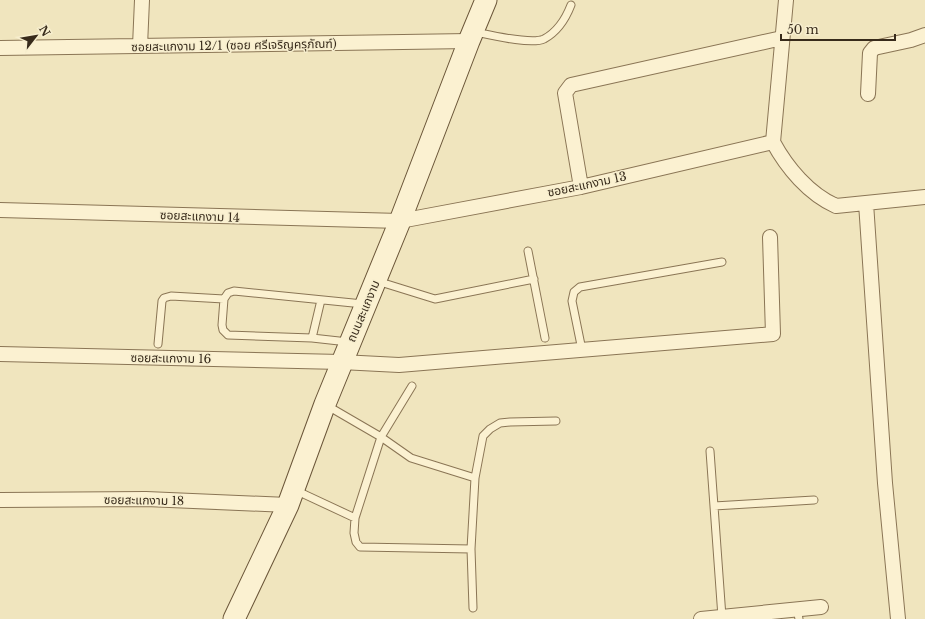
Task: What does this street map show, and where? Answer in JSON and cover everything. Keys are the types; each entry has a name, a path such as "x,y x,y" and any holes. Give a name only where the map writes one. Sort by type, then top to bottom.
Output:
{"street":[{"path":"140,46 142,0"},
{"name":"ถนนสะแกงาม","path":"234,619 291,497 324,404 400,221 486,0"},
{"path":"786,0 773,142 780,155 792,170 823,200 836,206 925,197"},
{"path":"868,94 870,53 874,48 911,40 925,34"},
{"name":"ซอยสะแกงาม 12/1 (ซอย ศรีเจริญครุภัณฑ์)","path":"0,48 140,46 471,36"},
{"path":"581,187 565,93 571,85 782,38"},
{"name":"ซอยสะแกงาม 13","path":"400,221 581,187 773,142"},
{"path":"866,203 884,475 898,619"},
{"name":"ซอยสะแกงาม 14","path":"0,210 400,221"},
{"name":"ซอยสะแกงาม 16","path":"0,354 341,362 399,365 773,334 770,237"},
{"name":"ซอยสะแกงาม 18","path":"0,500 291,497"},
{"path":"701,619 798,614 821,607"}],"lane":[{"path":"471,36 517,40 542,40 554,32 567,15 571,5"},
{"path":"528,251 545,338"},
{"path":"582,350 572,301 574,292 580,287 722,262"},
{"path":"375,281 435,299 534,279"},
{"path":"349,342 312,338 228,335 223,330 222,325 224,299 228,293 234,291 366,304"},
{"path":"158,344 162,301 164,298 171,296 224,299"},
{"path":"312,338 321,300"},
{"path":"412,386 382,437 355,518 354,533 356,542 360,547 471,549"},
{"path":"324,404 382,437 411,458 475,478"},
{"path":"473,608 471,549 475,478 483,436 490,429 500,423 556,421"},
{"path":"710,451 722,617"},
{"path":"291,497 355,518"},
{"path":"714,506 814,500"}]}
